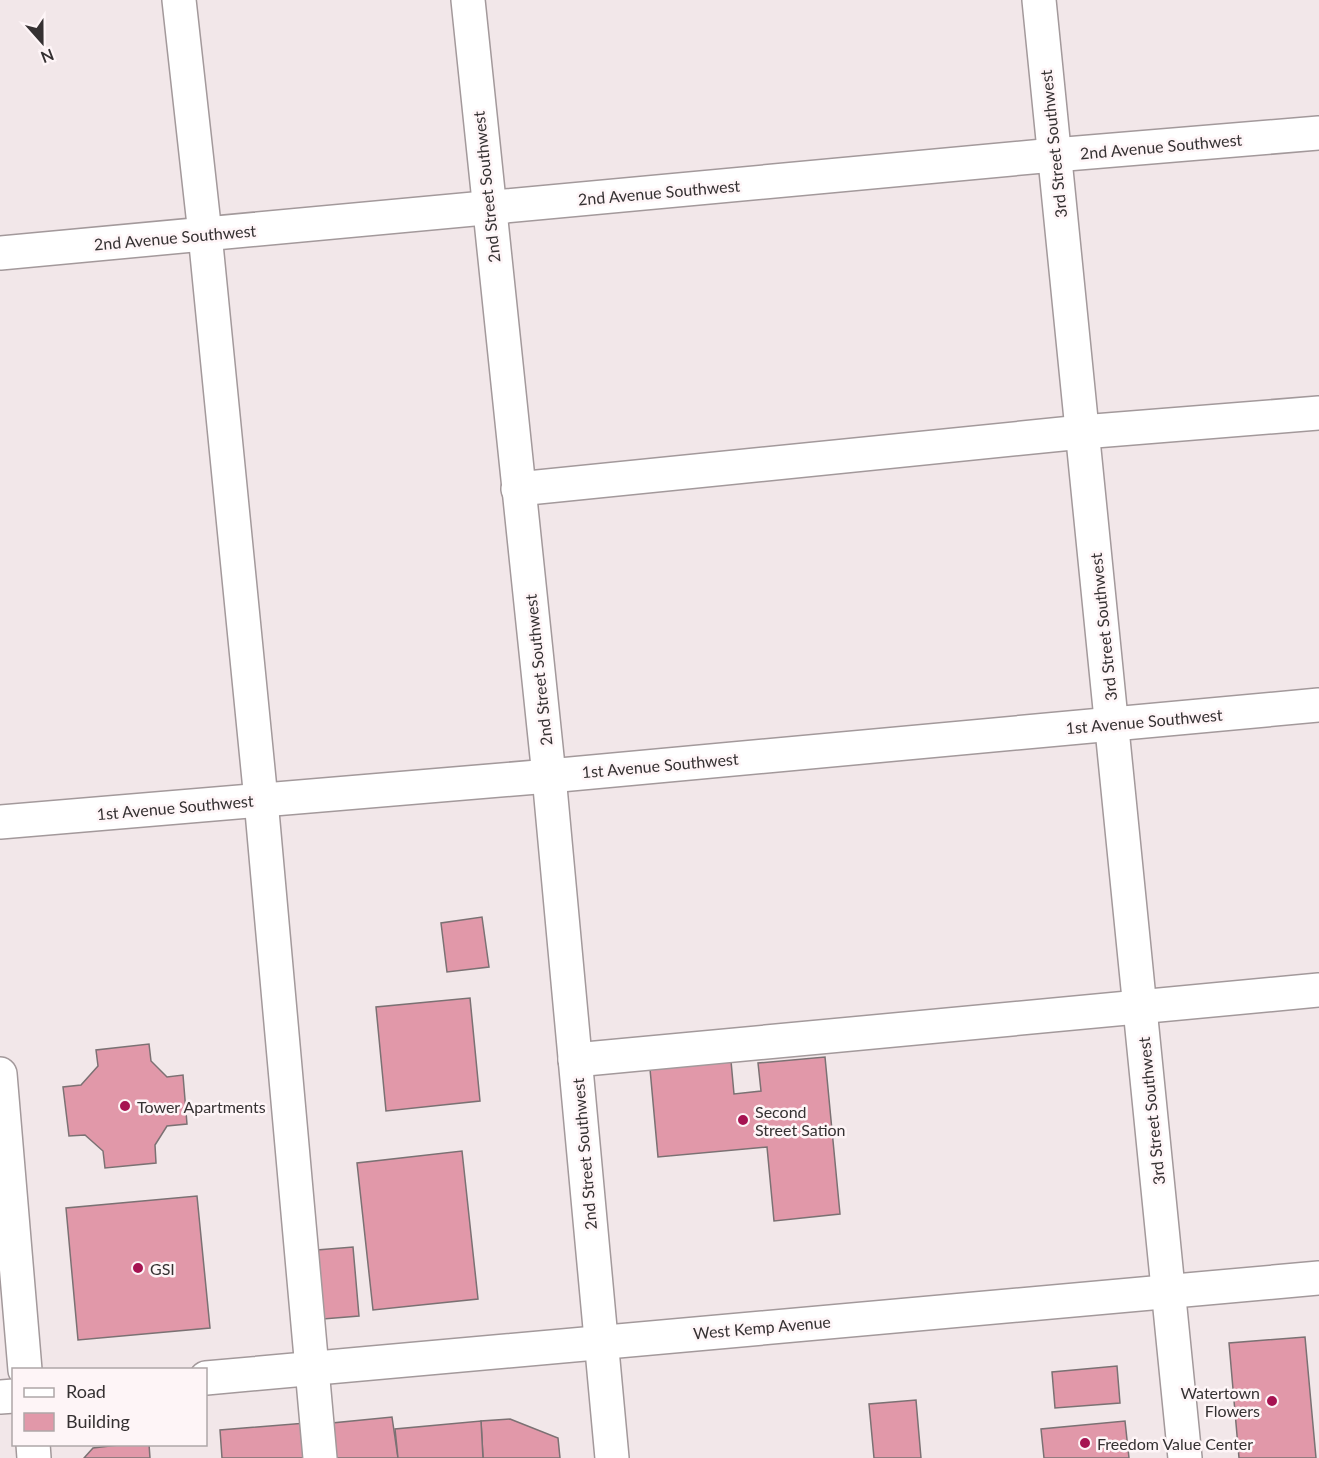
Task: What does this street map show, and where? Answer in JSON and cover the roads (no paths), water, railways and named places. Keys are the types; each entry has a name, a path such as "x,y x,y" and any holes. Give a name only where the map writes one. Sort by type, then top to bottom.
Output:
{"street":[{"path":"179,0 205,234 261,800 320,1458"},
{"name":"2nd Street Southwest","path":"468,0 549,776 612,1458"},
{"name":"3rd Street Southwest","path":"1038,0 1113,724 1185,1458"},
{"name":"2nd Avenue Southwest","path":"0,253 1054,155 1319,133"},
{"path":"518,489 1082,432 1319,413"},
{"name":"1st Avenue Southwest","path":"0,822 549,776 1319,705"},
{"path":"575,1060 1140,1005 1319,990"},
{"path":"0,1074 25,1368"},
{"name":"West Kemp Avenue","path":"207,1378 1319,1278"}],"place":[{"name":"Tower Apartments","path":"125,1106"},
{"name":"Second Street Sation","path":"743,1120"},
{"name":"GSI","path":"138,1268"},
{"name":"Watertown Flowers","path":"1272,1401"},
{"name":"Freedom Value Center","path":"1085,1443"}]}
